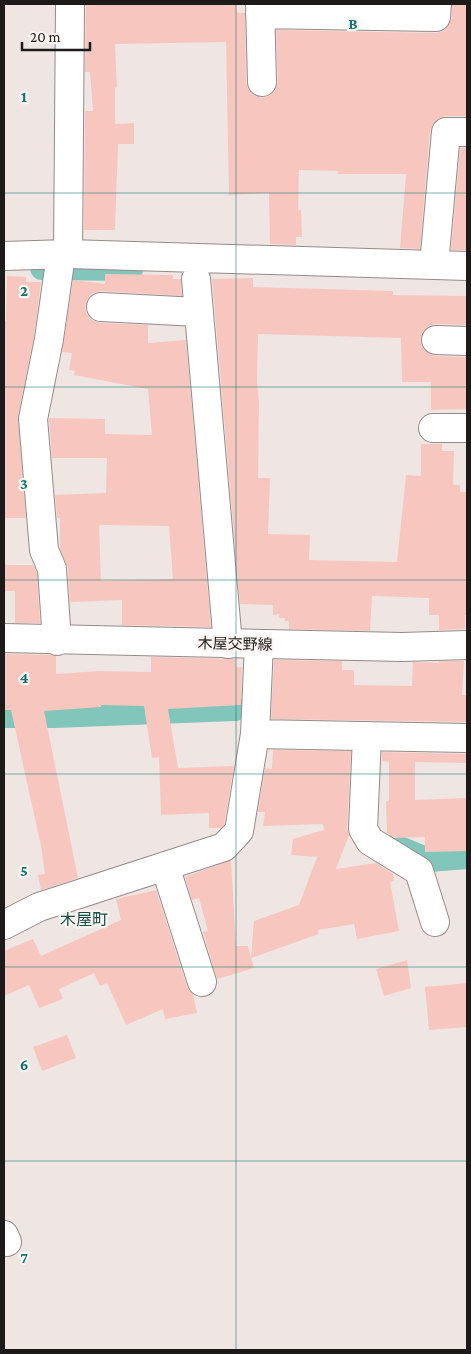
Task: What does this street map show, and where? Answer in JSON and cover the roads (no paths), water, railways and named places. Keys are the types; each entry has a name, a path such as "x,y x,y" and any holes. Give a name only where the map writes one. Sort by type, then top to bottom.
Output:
{"street":[{"path":"57,640 52,569 44,550 33,419 62,261 70,4"},
{"path":"262,82 260,9 436,17 437,4"},
{"path":"434,265 446,132 467,132"},
{"path":"4,256 62,261 467,266"},
{"path":"196,279 228,644"},
{"path":"101,307 198,312"},
{"path":"436,340 467,341"},
{"path":"433,428 467,428"},
{"name":"木屋交野線","path":"4,638 402,647 467,645"},
{"path":"4,925 39,907 224,847 239,831 255,734 259,644"},
{"path":"255,734 467,738"},
{"path":"367,736 362,829 370,841 419,871 435,922"},
{"path":"165,866 202,982"}],"waterway":[{"path":"42,268 131,269"},
{"path":"4,716 54,716 235,709"},
{"path":"395,846 429,860 467,857"}],"district":[{"name":"木屋町","path":"84,919"}]}
